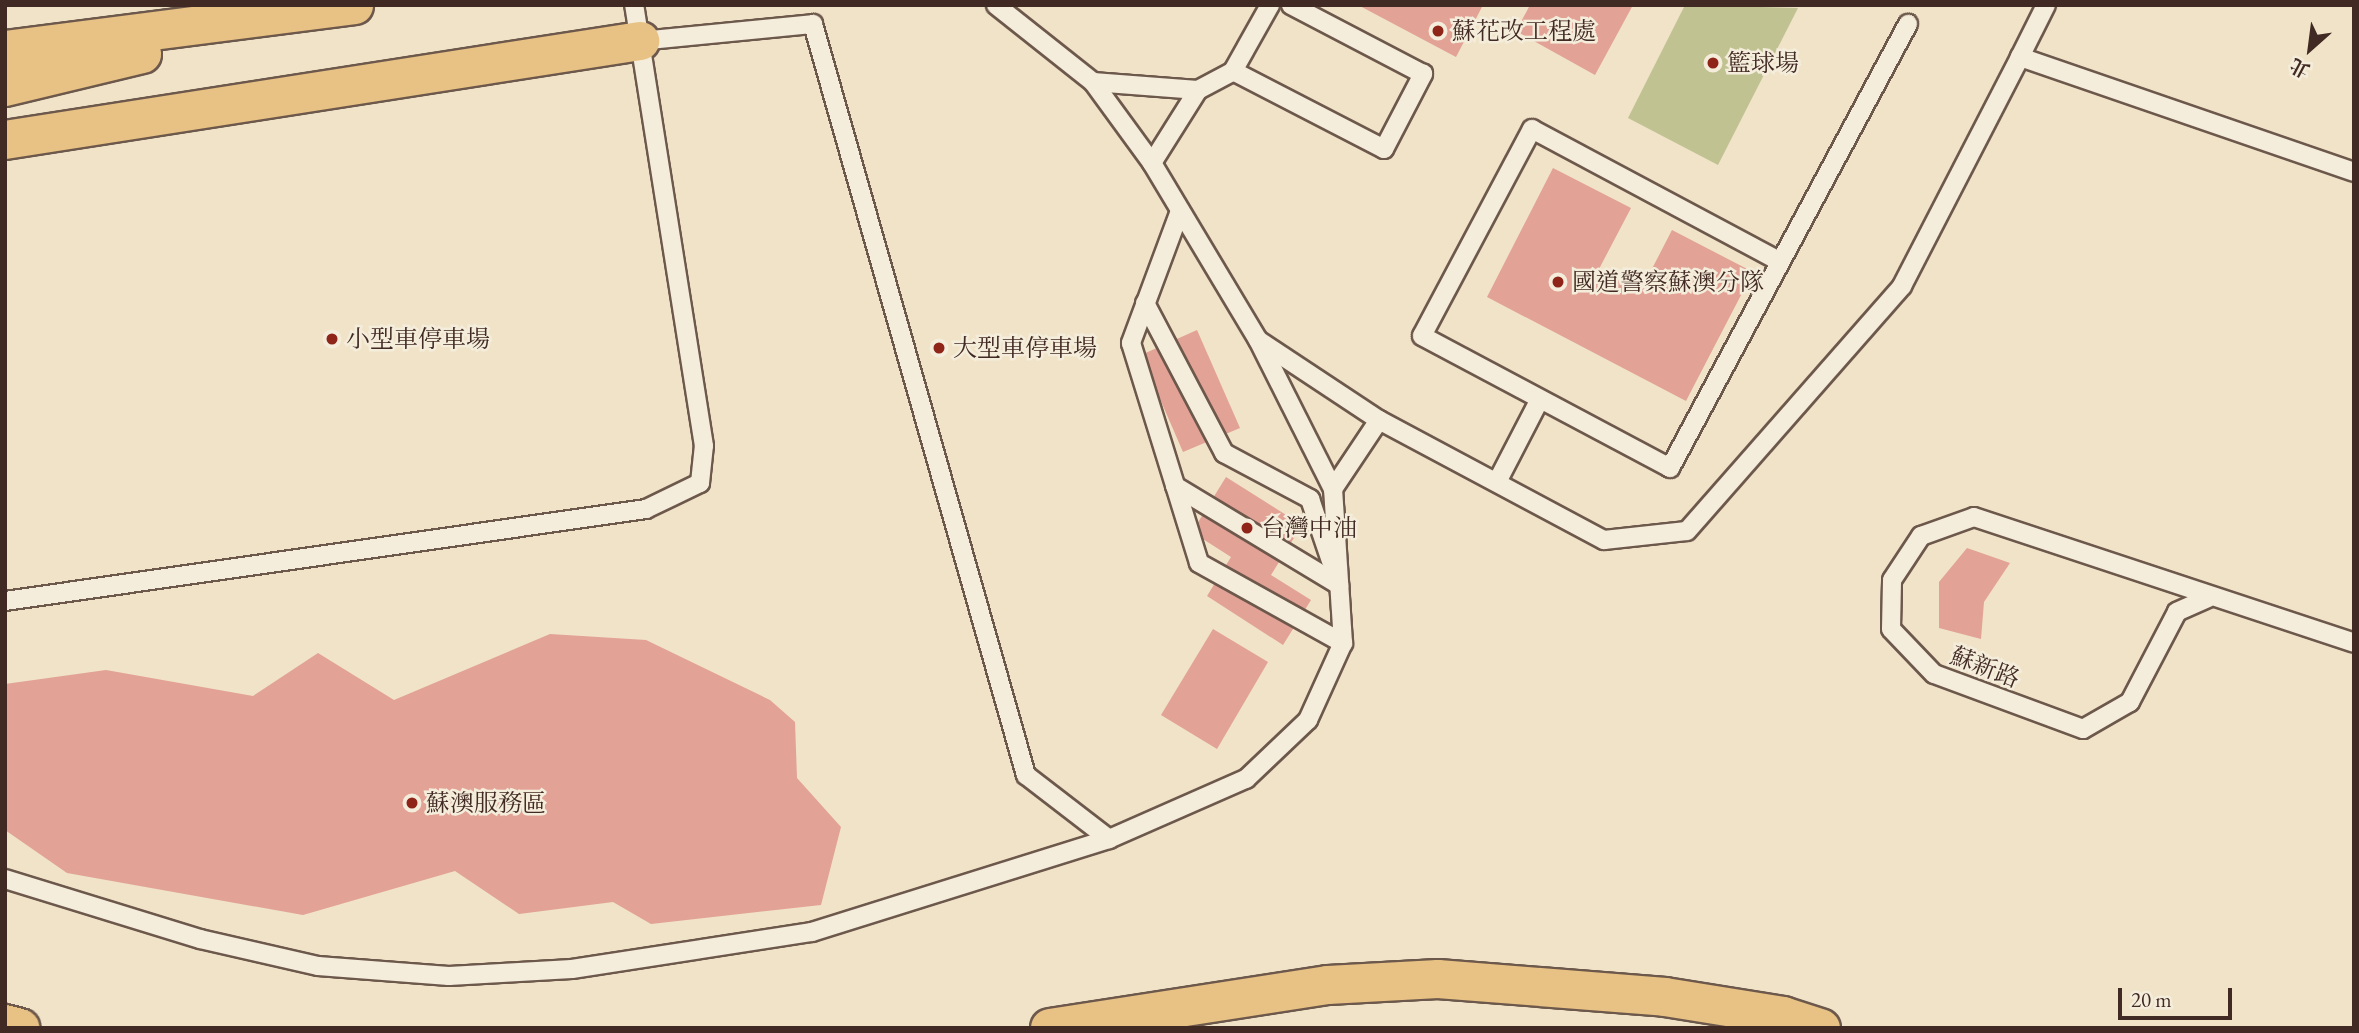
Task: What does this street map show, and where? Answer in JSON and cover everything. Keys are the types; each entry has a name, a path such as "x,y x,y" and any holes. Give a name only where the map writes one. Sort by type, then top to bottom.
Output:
{"highway":[{"path":"5,50 341,8"},
{"path":"5,88 341,8"},
{"path":"5,140 637,23"},
{"path":"1050,1028 1328,985 1438,979 1665,997 1783,1016 1821,1028"},
{"path":"5,1024 20,1028"}],"lane":[{"path":"5,879 200,939 318,966 449,976 572,969 812,932 1109,839 1246,779 1308,720 1343,643 1333,489 1258,340 1152,163 1093,82 996,5"},
{"path":"1152,163 1198,90 1233,71 1270,5"},
{"path":"1233,71 1384,149 1423,74 1291,5"},
{"path":"1258,340 1379,421 1604,540 1688,531 1902,286 2046,5"},
{"path":"5,601 646,509 700,483 704,446 637,23 813,24 1026,775 1109,839"},
{"path":"1779,261 1532,129 1422,336 1670,468 1908,24"},
{"path":"2020,57 2354,172"},
{"path":"1093,82 1198,90"},
{"path":"1180,211 1131,343 1199,563 1343,643"},
{"path":"1145,303 1224,453 1311,499 1339,585"},
{"path":"1496,482 1540,399"},
{"path":"1333,489 1379,421"},
{"path":"1175,486 1339,585"},
{"name":"蘇新路","path":"2208,598 2177,612 2130,702 2083,729 1934,674 1891,629 1892,580 1921,536 1974,517 2208,598 2354,643"}],"green space":[{"name":"籃球場","path":"1685,5 1798,8 1718,165 1628,118"}],"building":[{"name":"蘇花改工程處","path":"1358,5 1483,5 1456,57"},
{"path":"1530,5 1633,5 1595,75 1516,31"},
{"name":"國道警察蘇澳分隊","path":"1553,168 1631,208 1599,269 1640,292 1672,230 1753,272 1686,401 1487,297"},
{"path":"1197,330 1240,428 1183,452 1141,355"},
{"path":"1226,477 1302,525 1271,575 1311,600 1283,645 1207,596 1231,557 1192,532"},
{"path":"1967,548 2010,563 1984,602 1981,639 1939,628 1939,582"},
{"path":"1213,629 1268,662 1217,749 1161,715"},
{"name":"蘇澳服務區","path":"550,634 646,640 770,700 795,722 797,778 841,827 821,905 651,924 613,902 519,914 455,871 303,915 67,873 5,830 5,684 106,670 253,696 318,653 394,700"}],"place":[{"name":"蘇花改工程處","path":"1438,31"},
{"name":"籃球場","path":"1713,63"},
{"name":"國道警察蘇澳分隊","path":"1558,282"},
{"name":"小型車停車場","path":"332,339"},
{"name":"大型車停車場","path":"939,348"},
{"name":"台灣中油","path":"1247,528"},
{"name":"蘇澳服務區","path":"412,803"}]}
